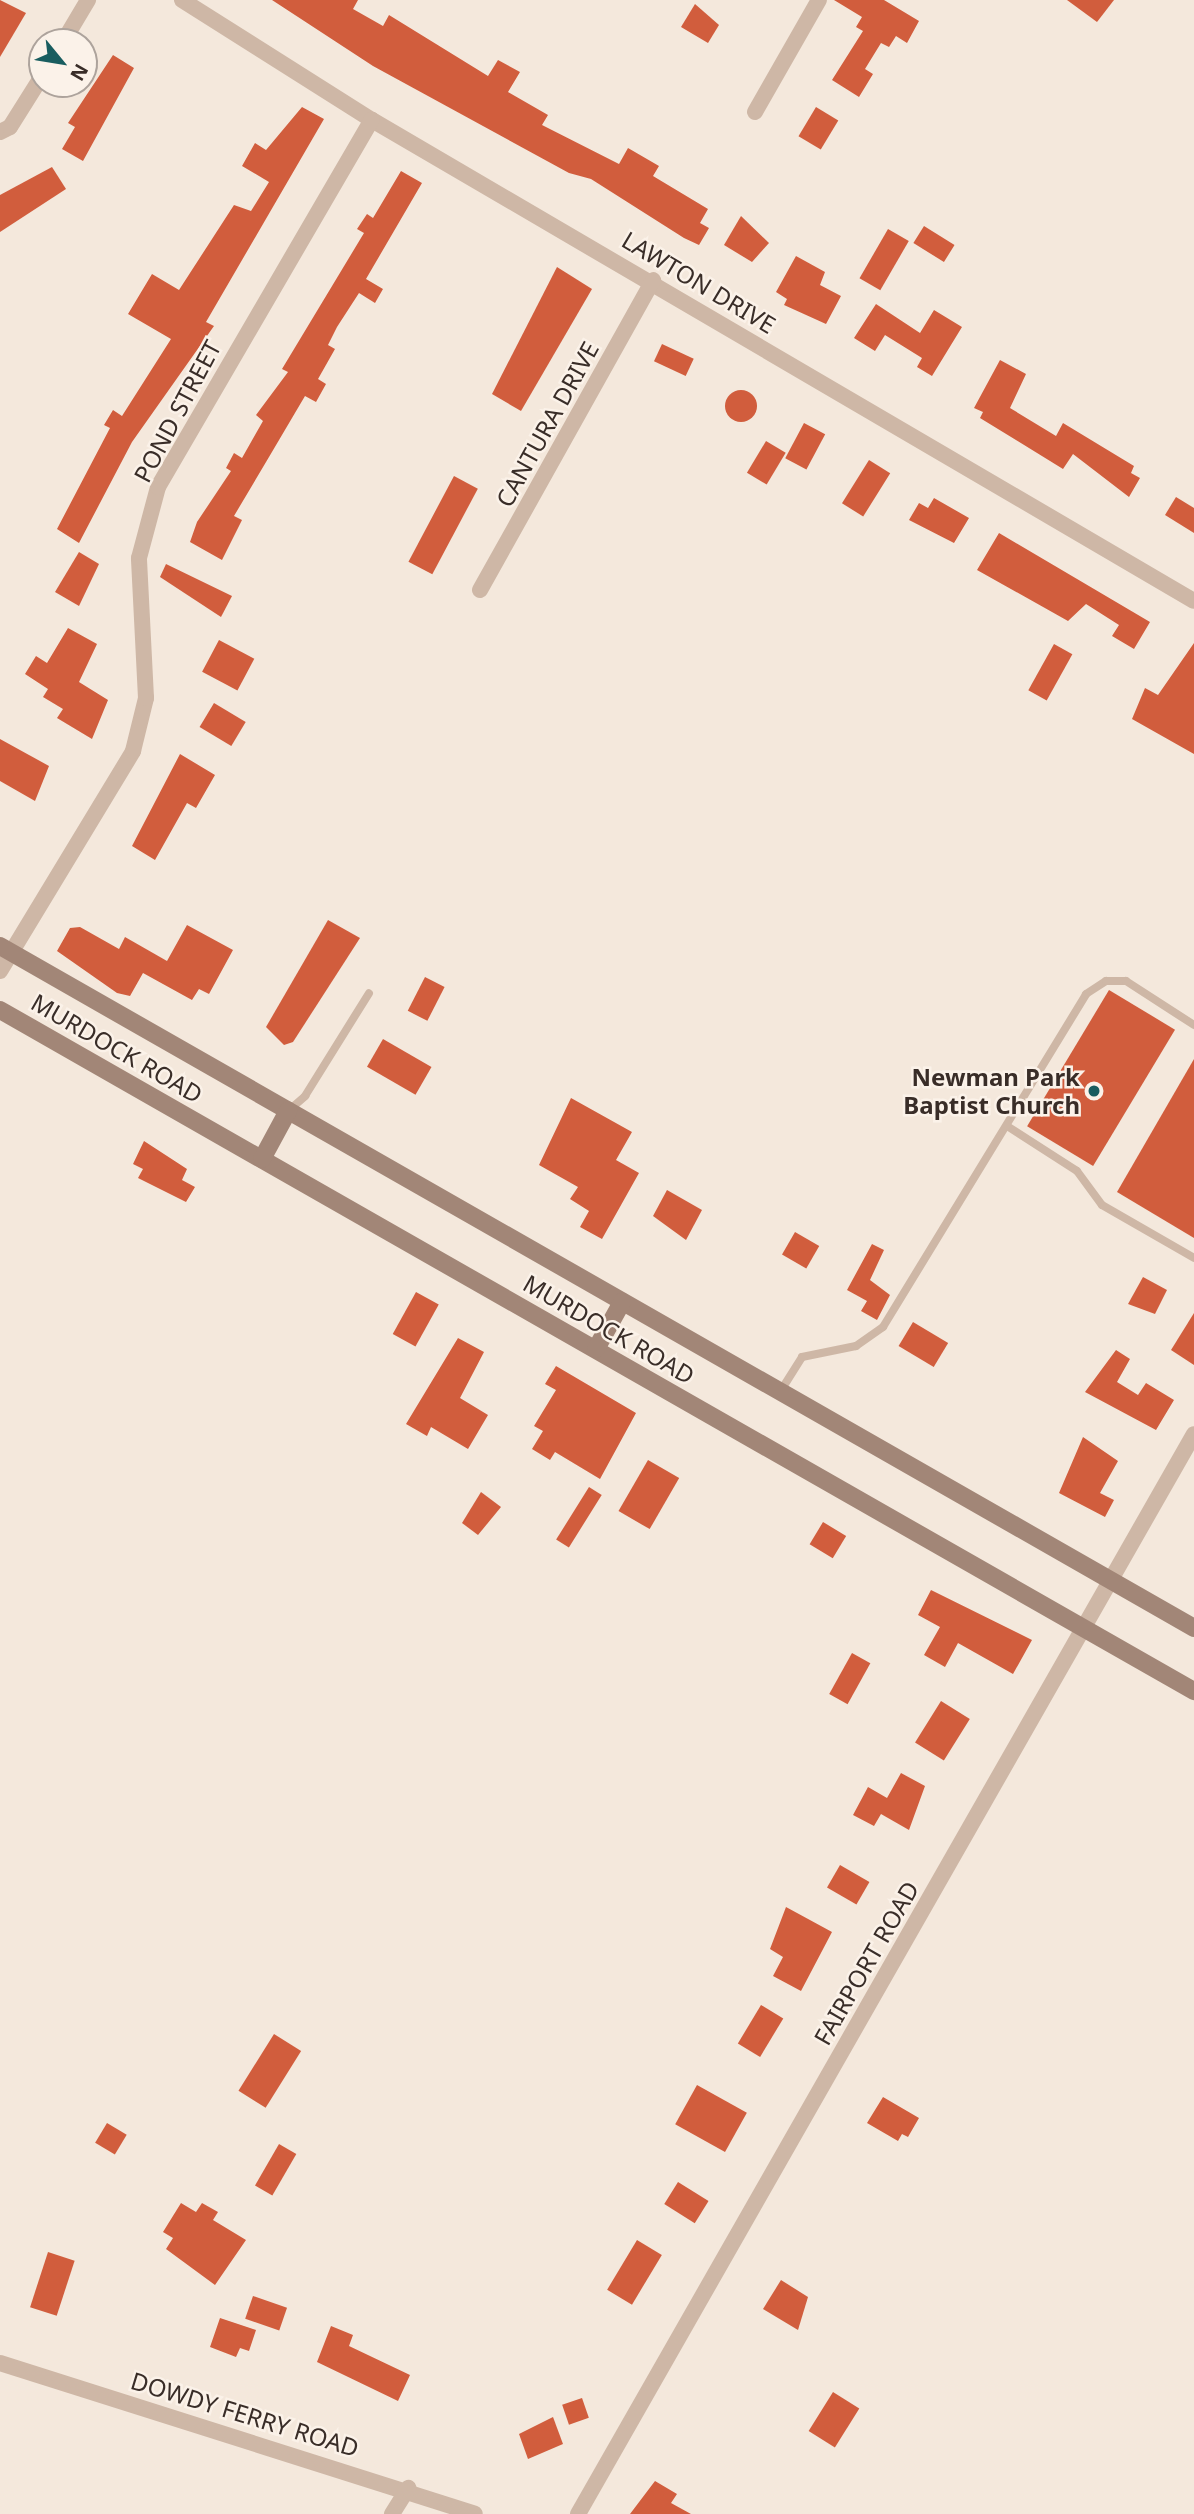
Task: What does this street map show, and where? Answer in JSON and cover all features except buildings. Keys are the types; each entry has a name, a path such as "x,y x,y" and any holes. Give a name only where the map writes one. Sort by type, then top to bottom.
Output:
{"main road":[{"name":"MURDOCK ROAD","path":"5,949 1194,1628"},
{"name":"MURDOCK ROAD","path":"0,1010 1194,1691"},
{"path":"262,1159 288,1111"},
{"path":"596,1349 622,1301"}],"street":[{"path":"71,28 88,0"},
{"name":"LAWTON DRIVE","path":"182,0 372,120 653,280 1194,601"},
{"path":"755,112 819,0"},
{"path":"0,132 10,127 28,98"},
{"name":"POND STREET","path":"0,971 5,949 133,751 146,698 139,558 158,487 372,120"},
{"name":"CANTURA DRIVE","path":"481,590 653,280"},
{"name":"FAIRPORT ROAD","path":"578,2514 1194,1434"},
{"name":"DOWDY FERRY ROAD","path":"0,2363 408,2487 475,2514"},
{"path":"392,2514 408,2487"}],"lane":[{"path":"780,1391 802,1357 856,1346 883,1327 985,1151 1007,1126 1095,987 1114,979 1136,984 1194,1025"},
{"path":"288,1111 305,1096 369,993"},
{"path":"1007,1126 1077,1171 1102,1205 1194,1258"}],"place":[{"name":"Newman Park Baptist Church","path":"1094,1091"}]}
